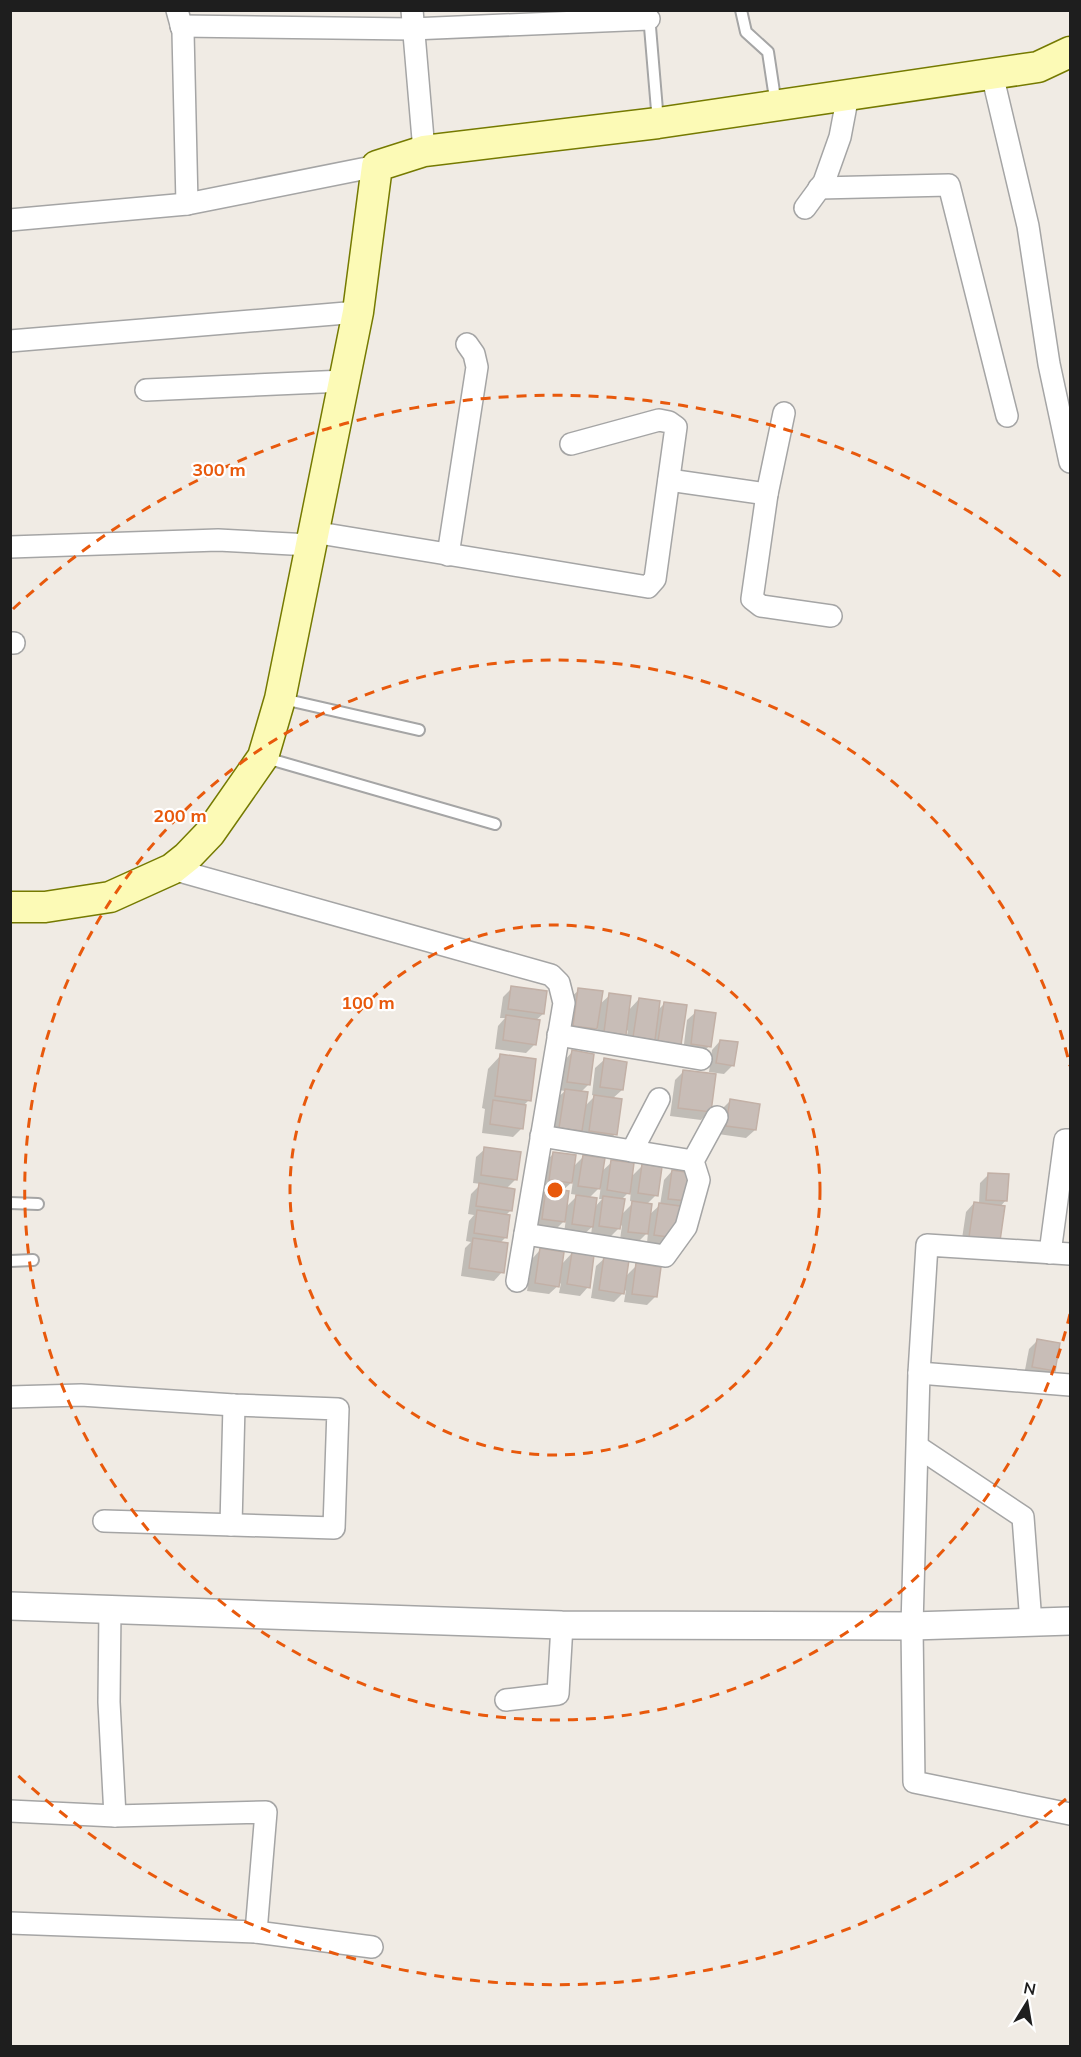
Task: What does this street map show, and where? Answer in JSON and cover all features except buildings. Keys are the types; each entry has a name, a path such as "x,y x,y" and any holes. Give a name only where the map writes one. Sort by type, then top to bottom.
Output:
{"main road":[{"path":"10,907 45,907 110,897 172,869 210,833 263,757 280,699 358,312 377,166 424,151 658,123 1038,67 1071,52"}],"street":[{"path":"187,204 183,32 179,18 412,20 649,15"},
{"path":"412,20 424,151"},
{"path":"992,74 1028,226 1049,364 1064,405 1071,462"},
{"path":"805,208 824,182 840,137 848,95"},
{"path":"10,220 187,204 377,166"},
{"path":"819,188 949,185 1007,416"},
{"path":"10,341 358,312"},
{"path":"448,555 477,367 474,354 467,344"},
{"path":"146,390 344,381"},
{"path":"784,413 767,495 752,599 761,606 831,616"},
{"path":"10,547 312,538 448,555 648,587 655,579 676,427 669,422 659,420 571,444"},
{"path":"669,480 767,495"},
{"path":"172,869 551,975 559,983 564,1003 517,1281"},
{"path":"558,1035 701,1059"},
{"path":"632,1151 659,1099"},
{"path":"525,1234 664,1256 686,1227 699,1180 693,1161 717,1117"},
{"path":"541,1136 693,1161"},
{"path":"1071,1140 1065,1140 1060,1253 927,1245 919,1373 912,1626 914,1782 1071,1814"},
{"path":"919,1373 1070,1385 1071,1374"},
{"path":"10,1397 81,1395 338,1409 334,1528 104,1521"},
{"path":"231,1525 234,1405"},
{"path":"918,1447 1023,1517 1031,1623"},
{"path":"10,1606 562,1625 912,1626 1071,1621"},
{"path":"110,1608 109,1702 115,1816"},
{"path":"506,1700 558,1694 562,1625"},
{"path":"10,1811 115,1816 266,1812 256,1932"},
{"path":"10,1923 256,1932 372,1947"}],"lane":[{"path":"741,10 746,32 768,52 776,105"},
{"path":"649,15 658,123"},
{"path":"280,699 419,730"},
{"path":"263,757 495,824"},
{"path":"10,1203 38,1204"},
{"path":"10,1262 33,1260"}]}
